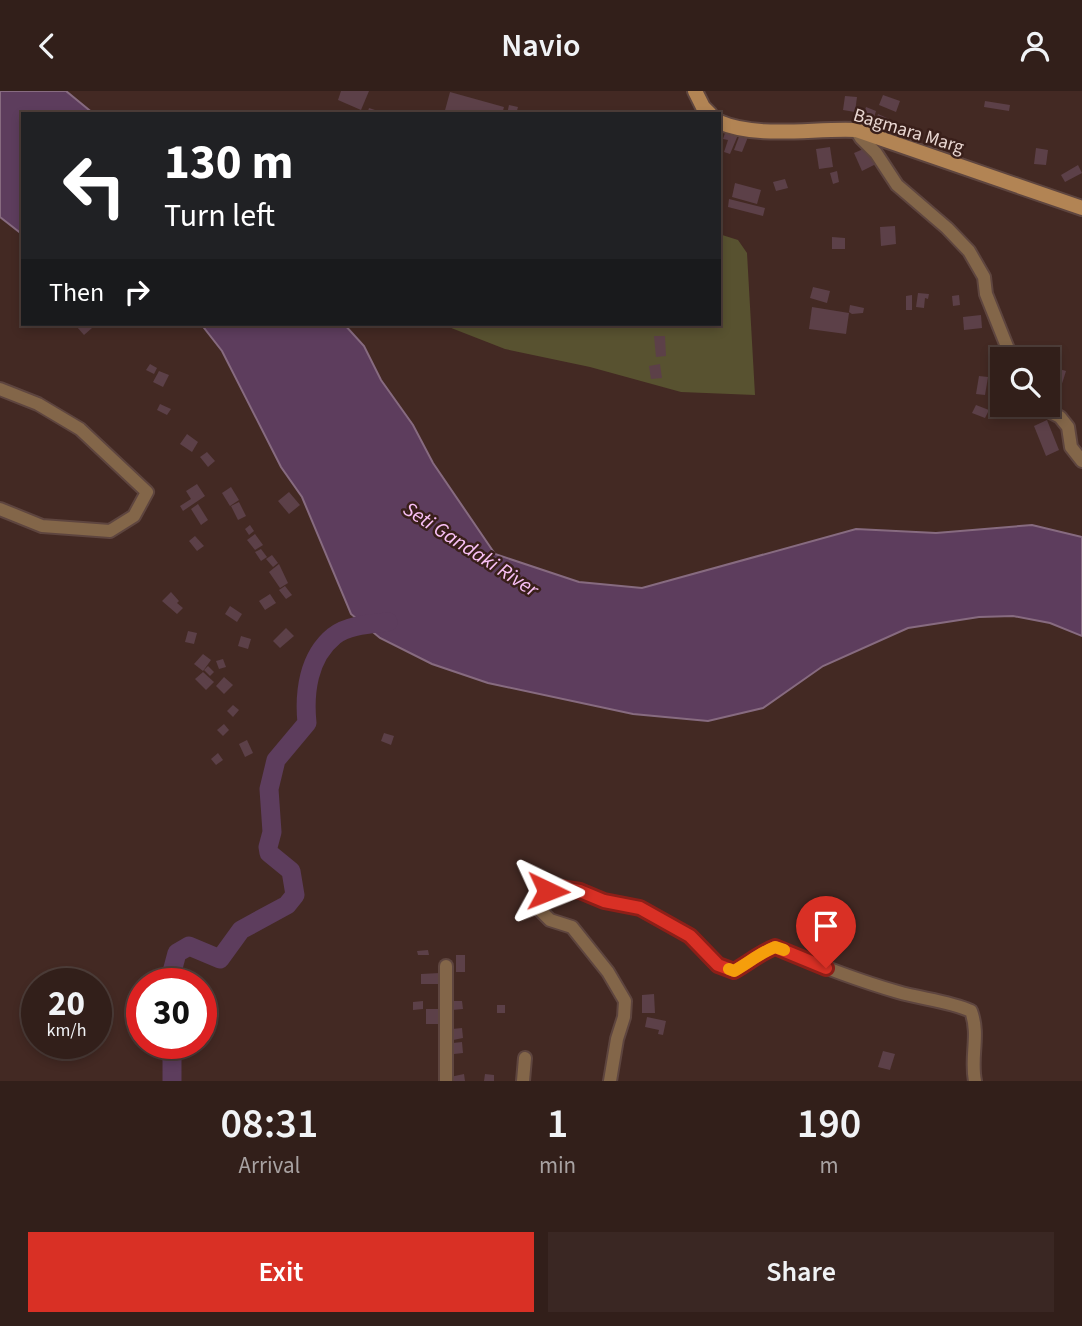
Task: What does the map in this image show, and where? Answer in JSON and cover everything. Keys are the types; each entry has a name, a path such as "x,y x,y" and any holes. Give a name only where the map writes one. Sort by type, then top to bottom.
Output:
{"main road":[{"path":"695,91 708,112"},
{"name":"Bagmara Marg","path":"721,123 762,132 821,128 856,130 1082,208"}],"street":[{"path":"856,130 876,153 897,185 969,251 984,277 986,294 1007,347"},
{"path":"0,389 38,404 80,429 147,492 134,516 110,531 42,526 0,509"},
{"path":"1060,417 1068,427 1071,447 1082,461"},
{"path":"610,1081 625,1001 608,972 572,927 550,920 541,911 542,900 548,891 560,888 580,891 604,901 640,908 690,936 718,965 734,971 762,952 775,947 882,987 926,1000 956,1004 971,1011 975,1021 975,1081"},
{"path":"446,966 446,1081"},
{"path":"523,1081 525,1058"}],"shaded area":[{"path":"721,235 738,240 747,253 755,395 681,392 590,367 505,349 446,326 721,326"}],"water":[{"path":"0,91 66,91 92,112 21,112 21,233 0,217"},
{"name":"Seti Gandaki River","path":"203,326 346,326 364,346 381,380 413,425 433,463 495,554 579,582 642,588 856,529 936,533 1032,525 1082,537 1082,636 1050,623 1013,616 979,617 908,628 823,666 763,708 708,721 633,714 488,683 432,664 380,638 351,614 302,497 281,467 222,351"}],"building":[{"path":"341,91 369,91 361,110 338,100"},
{"path":"450,92 504,107 503,112 445,112"},
{"path":"883,95 900,101 896,112 879,105"},
{"path":"845,96 857,97 855,112 843,110"},
{"path":"985,101 1010,105 1009,111 984,107"},
{"path":"509,105 518,107 517,112 507,112"},
{"path":"866,107 876,111 872,124 862,120"},
{"path":"878,114 889,119 885,129 874,124"},
{"path":"726,130 738,135 730,154 724,152 728,140 723,139"},
{"path":"740,134 748,137 742,152 734,150"},
{"path":"830,147 833,167 819,169 816,149"},
{"path":"868,147 876,164 862,171 854,153"},
{"path":"1036,148 1048,150 1046,165 1034,164"},
{"path":"1078,165 1082,173 1065,182 1061,175"},
{"path":"837,171 839,182 833,184 830,173"},
{"path":"785,179 788,188 776,191 773,182"},
{"path":"735,183 761,190 757,204 732,197"},
{"path":"729,199 765,208 763,216 728,207"},
{"path":"895,226 896,244 881,246 880,227"},
{"path":"832,237 845,238 845,249 832,249"},
{"path":"813,287 830,291 827,303 810,298"},
{"path":"918,293 929,294 928,299 925,298 924,308 916,307"},
{"path":"912,295 912,310 906,310 906,296"},
{"path":"959,295 960,305 953,306 952,296"},
{"path":"850,305 864,308 863,313 852,314 849,312"},
{"path":"812,307 849,313 846,334 809,329"},
{"path":"981,315 982,328 964,330 963,317"},
{"path":"90,326 92,328 84,335 77,327"},
{"path":"654,336 665,336 666,356 656,357"},
{"path":"150,364 157,368 154,374 146,370"},
{"path":"660,364 662,378 651,379 649,366"},
{"path":"1060,369 1066,371 1060,390"},
{"path":"159,371 169,375 163,387 153,382"},
{"path":"979,376 988,377 985,395 976,394"},
{"path":"160,404 171,409 167,415 157,410"},
{"path":"976,405 989,410 985,418 972,413"},
{"path":"1047,420 1059,450 1046,456 1034,426"},
{"path":"187,434 198,442 192,452 180,444"},
{"path":"207,452 215,461 208,467 200,457"},
{"path":"197,484 205,496 183,511 180,506 191,499 186,491"},
{"path":"231,487 239,500 230,506 222,493"},
{"path":"289,492 300,505 289,514 278,501"},
{"path":"239,502 246,516 238,520 231,506"},
{"path":"198,504 208,520 201,525 191,509"},
{"path":"250,525 254,531 249,535 245,529"},
{"path":"255,534 263,545 255,550 247,540"},
{"path":"195,536 204,546 197,551 189,541"},
{"path":"261,549 267,557 261,561 255,552"},
{"path":"272,555 278,563 273,567 266,559"},
{"path":"279,564 288,583 280,588 269,572"},
{"path":"285,586 292,595 286,599 279,590"},
{"path":"171,592 183,608 177,614 162,601"},
{"path":"270,594 276,603 265,610 259,601"},
{"path":"230,606 242,614 237,622 225,614"},
{"path":"286,628 294,636 280,648 273,641"},
{"path":"188,631 197,633 194,644 185,642"},
{"path":"241,636 251,639 248,649 238,646"},
{"path":"203,654 211,660 203,671 194,664"},
{"path":"223,659 226,667 219,669 216,661"},
{"path":"208,666 214,672 210,676 204,670"},
{"path":"203,672 214,682 206,690 195,679"},
{"path":"224,677 233,685 224,694 216,686"},
{"path":"233,705 239,710 233,717 227,711"},
{"path":"224,724 229,730 223,736 217,730"},
{"path":"384,733 394,736 391,745 381,741"},
{"path":"247,740 253,753 245,757 239,744"},
{"path":"218,753 223,760 216,765 211,759"},
{"path":"428,950 429,955 418,955 417,951"},
{"path":"456,955 465,955 465,972 456,972"},
{"path":"440,973 441,984 421,984 421,974"},
{"path":"654,994 655,1013 642,1013 642,995"},
{"path":"423,1001 423,1009 413,1010 413,1002"},
{"path":"451,1001 462,1001 463,1009 452,1010"},
{"path":"497,1005 505,1005 505,1013 497,1013"},
{"path":"426,1009 439,1009 439,1024 426,1024"},
{"path":"647,1017 666,1021 663,1035 658,1034 659,1030 645,1027"},
{"path":"462,1028 463,1038 453,1040 452,1029"},
{"path":"462,1042 463,1053 454,1054 453,1043"},
{"path":"883,1051 895,1054 890,1070 878,1067"},
{"path":"464,1074 465,1081 450,1081 450,1077"},
{"path":"485,1074 494,1075 494,1081 484,1081"}],"waterway":[{"path":"173,968 177,953 189,946 220,959 241,930 287,905 295,895 291,871 269,853 268,847 272,832 269,789 276,760 307,723 307,688 313,665 325,645 346,629 388,622"},
{"path":"172,1059 172,1081"}],"slow traffic":[{"path":"729,969 734,971 762,952 775,947 784,950"}],"route":[{"path":"548,891 560,888 580,891 604,901 640,908 690,936 718,965 734,971 762,952 775,947 826,968"}]}
